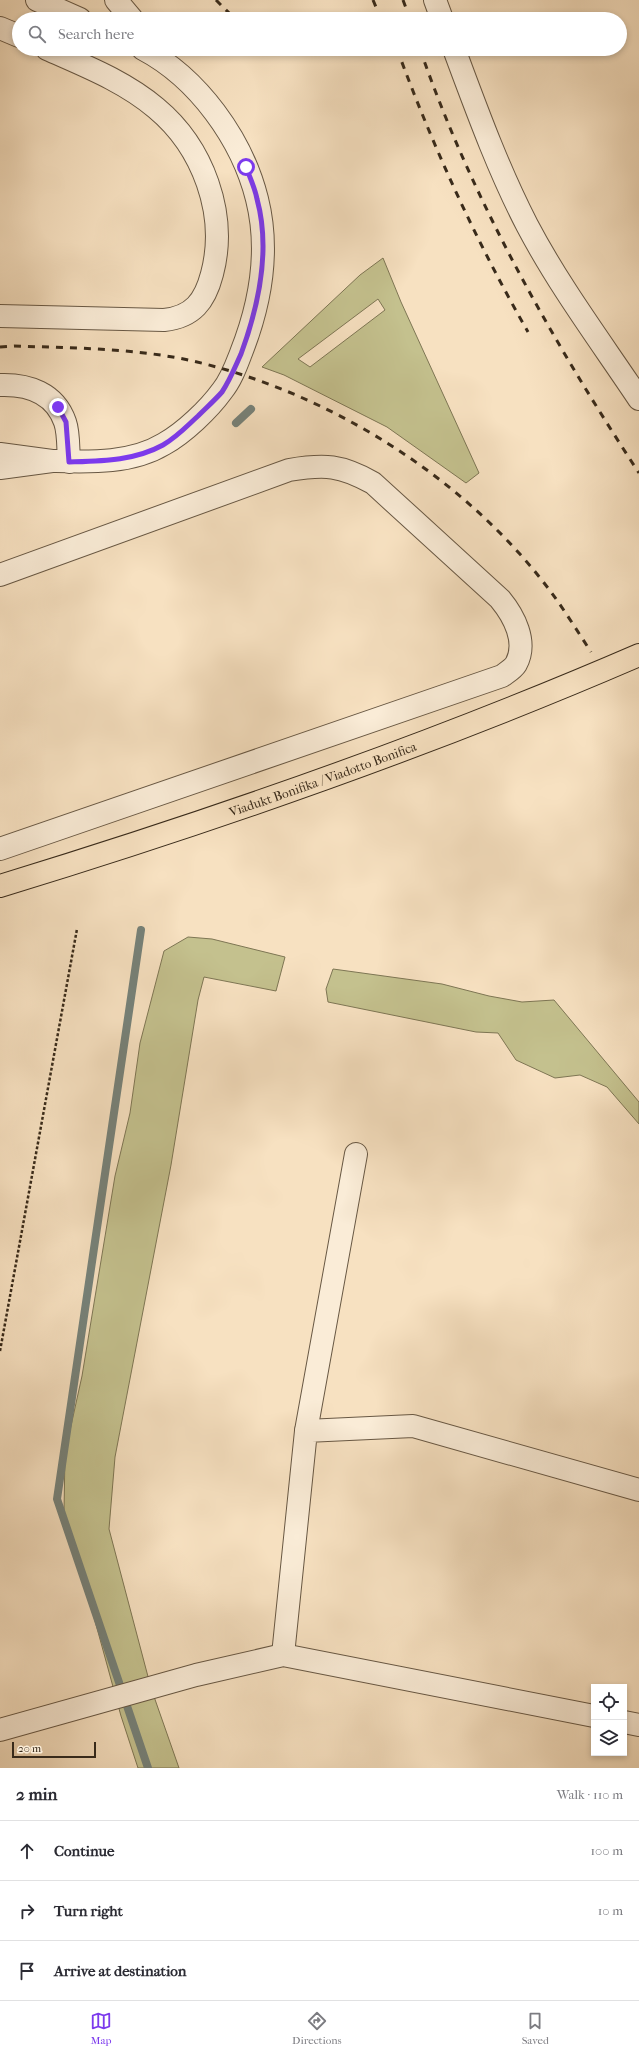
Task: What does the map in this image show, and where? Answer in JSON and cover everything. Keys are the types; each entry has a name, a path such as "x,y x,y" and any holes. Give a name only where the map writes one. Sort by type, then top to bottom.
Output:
{"main road":[{"name":"Viadukt Bonifika / Viadotto Bonifica","path":"0,886 208,820 397,752 561,689 639,655"}],"street":[{"path":"37,0 64,12"},
{"path":"116,0 126,12"},
{"path":"435,0 439,12"},
{"path":"0,28 12,33"},
{"path":"0,316 164,320 178,318 189,313 207,291 217,253 215,206 206,178 194,153 174,126 156,108 130,89 102,73 63,56"},
{"path":"153,56 182,76"},
{"path":"0,468 60,462 110,461 127,458 163,445 180,434 222,392 233,374 257,307 262,269 262,233 258,200 246,167 229,135 211,108 164,56"},
{"path":"457,56 492,149 527,225 565,290 639,398"},
{"path":"0,385 31,388 48,396 58,407 66,422 60,462"},
{"path":"0,454 60,462"},
{"path":"0,575 289,470 311,467 334,467 352,472 373,483 500,599 512,613 519,633 520,651 516,665 502,676 0,849"},
{"path":"283,1655 306,1431 356,1154"},
{"path":"306,1431 413,1426 639,1490"},
{"path":"0,1730 196,1675 283,1655 591,1715"},
{"path":"627,1722 639,1724"}],"path":[{"path":"0,1351 77,929"}],"shaded area":[{"path":"383,258 401,302 479,473 466,483 387,427 284,375 262,367 360,275","holes":["378,299 385,310 310,367 298,359"]},
{"path":"188,937 212,939 285,957 276,991 204,977 198,1000 171,1165 115,1457 109,1529 151,1688 179,1768 138,1768 121,1716 80,1566 69,1541 64,1512 65,1453 82,1376 115,1176 130,1113 140,1043 164,951"},
{"path":"333,969 442,984 489,996 522,1002 554,1000 639,1102 639,1124 607,1087 580,1075 555,1078 516,1060 498,1033 476,1032 328,1002 326,989"}],"waterway":[{"path":"236,423 251,409"},
{"path":"141,930 57,1499 148,1768"}],"railway":[{"path":"216,0 228,12"},
{"path":"373,0 378,12"},
{"path":"403,0 407,12"},
{"path":"400,56 425,122 456,193 509,298 528,332"},
{"path":"423,56 464,160 516,268 575,372 639,473"},
{"path":"0,347 14,346 104,349 149,353 193,361 244,375 295,395 344,418 392,446 436,477 478,512 517,551 551,592 591,652"}],"route":[{"path":"58,407 66,422 69,462 110,461 127,458 163,445 180,434 222,392 233,374 257,307 262,269 262,233 258,200 246,167"}]}
